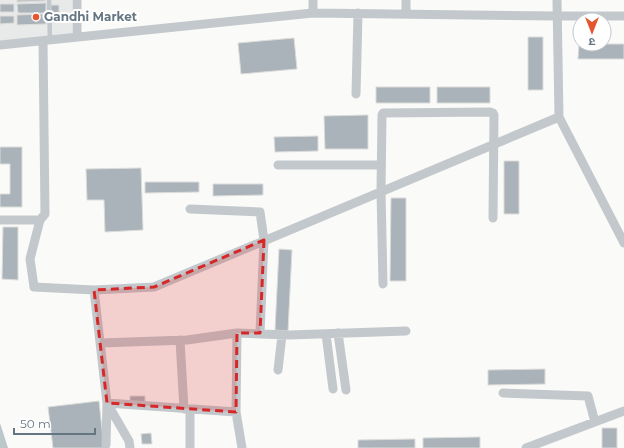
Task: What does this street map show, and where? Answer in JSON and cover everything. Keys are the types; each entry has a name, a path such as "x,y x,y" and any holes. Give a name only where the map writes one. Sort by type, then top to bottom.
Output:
{"street":[{"path":"77,0 77,37"},
{"path":"313,0 313,13"},
{"path":"406,0 406,14"},
{"path":"557,0 559,116 624,243"},
{"path":"0,45 313,13 624,16"},
{"path":"356,94 358,13"},
{"path":"47,40 45,214 40,220 30,259 34,287 94,290 154,287 559,116"},
{"path":"383,284 381,165 382,115 385,113 493,113 493,218"},
{"path":"278,165 381,165"},
{"path":"190,209 260,212 264,240 260,333"},
{"path":"0,220 40,220"},
{"path":"94,290 107,404 106,445"},
{"path":"100,343 180,340 237,333 282,335 406,330"},
{"path":"237,333 236,412 242,448"},
{"path":"338,333 346,390"},
{"path":"326,334 333,389"},
{"path":"278,370 282,335"},
{"path":"180,340 190,448"},
{"path":"503,393 588,396 595,422"},
{"path":"107,404 236,412"},
{"path":"107,404 129,441 130,448"},
{"path":"526,448 624,411"}],"lane":[{"path":"47,40 49,0"}],"highlighted area":[{"path":"264,240 260,333 237,333 236,412 107,403 94,290 154,287"}],"shaded area":[{"name":"Gandhi Market","path":"0,0 72,0 72,34 0,41"},
{"path":"0,423 8,448 0,448"}],"building":[{"path":"17,0 45,0 45,1 17,2"},
{"path":"46,3 46,13 18,13 17,4"},
{"path":"0,4 14,4 14,12 0,12"},
{"path":"51,5 59,5 59,22 51,22"},
{"path":"46,14 46,24 17,25 17,15"},
{"path":"0,16 14,16 14,23 0,24"},
{"path":"528,37 543,37 543,90 528,90"},
{"path":"294,38 297,69 241,74 238,43"},
{"path":"612,44 624,44 624,59 578,59 578,52 612,52"},
{"path":"376,87 430,87 430,103 376,103"},
{"path":"437,87 490,87 490,103 437,103"},
{"path":"368,115 368,149 325,149 324,116"},
{"path":"318,136 318,151 275,152 274,137"},
{"path":"0,147 22,147 22,207 0,207 0,194 10,194 10,164 0,164"},
{"path":"504,161 519,161 519,214 504,214"},
{"path":"141,168 143,230 105,232 104,200 87,200 86,169"},
{"path":"145,182 199,182 199,192 145,193"},
{"path":"213,184 263,184 263,195 213,196"},
{"path":"391,198 406,198 406,281 390,281"},
{"path":"3,227 18,227 18,280 2,279"},
{"path":"279,249 292,250 288,331 275,330"},
{"path":"545,369 545,384 488,385 488,370"},
{"path":"130,396 145,396 145,403 130,403"},
{"path":"99,401 104,448 53,448 48,407"},
{"path":"602,428 617,428 617,448 602,448"},
{"path":"151,433 152,444 142,444 141,434"},
{"path":"480,437 480,448 423,448 423,438"},
{"path":"415,439 415,448 358,448 358,440"}],"place":[{"name":"Gandhi Market","path":"36,17"}]}
